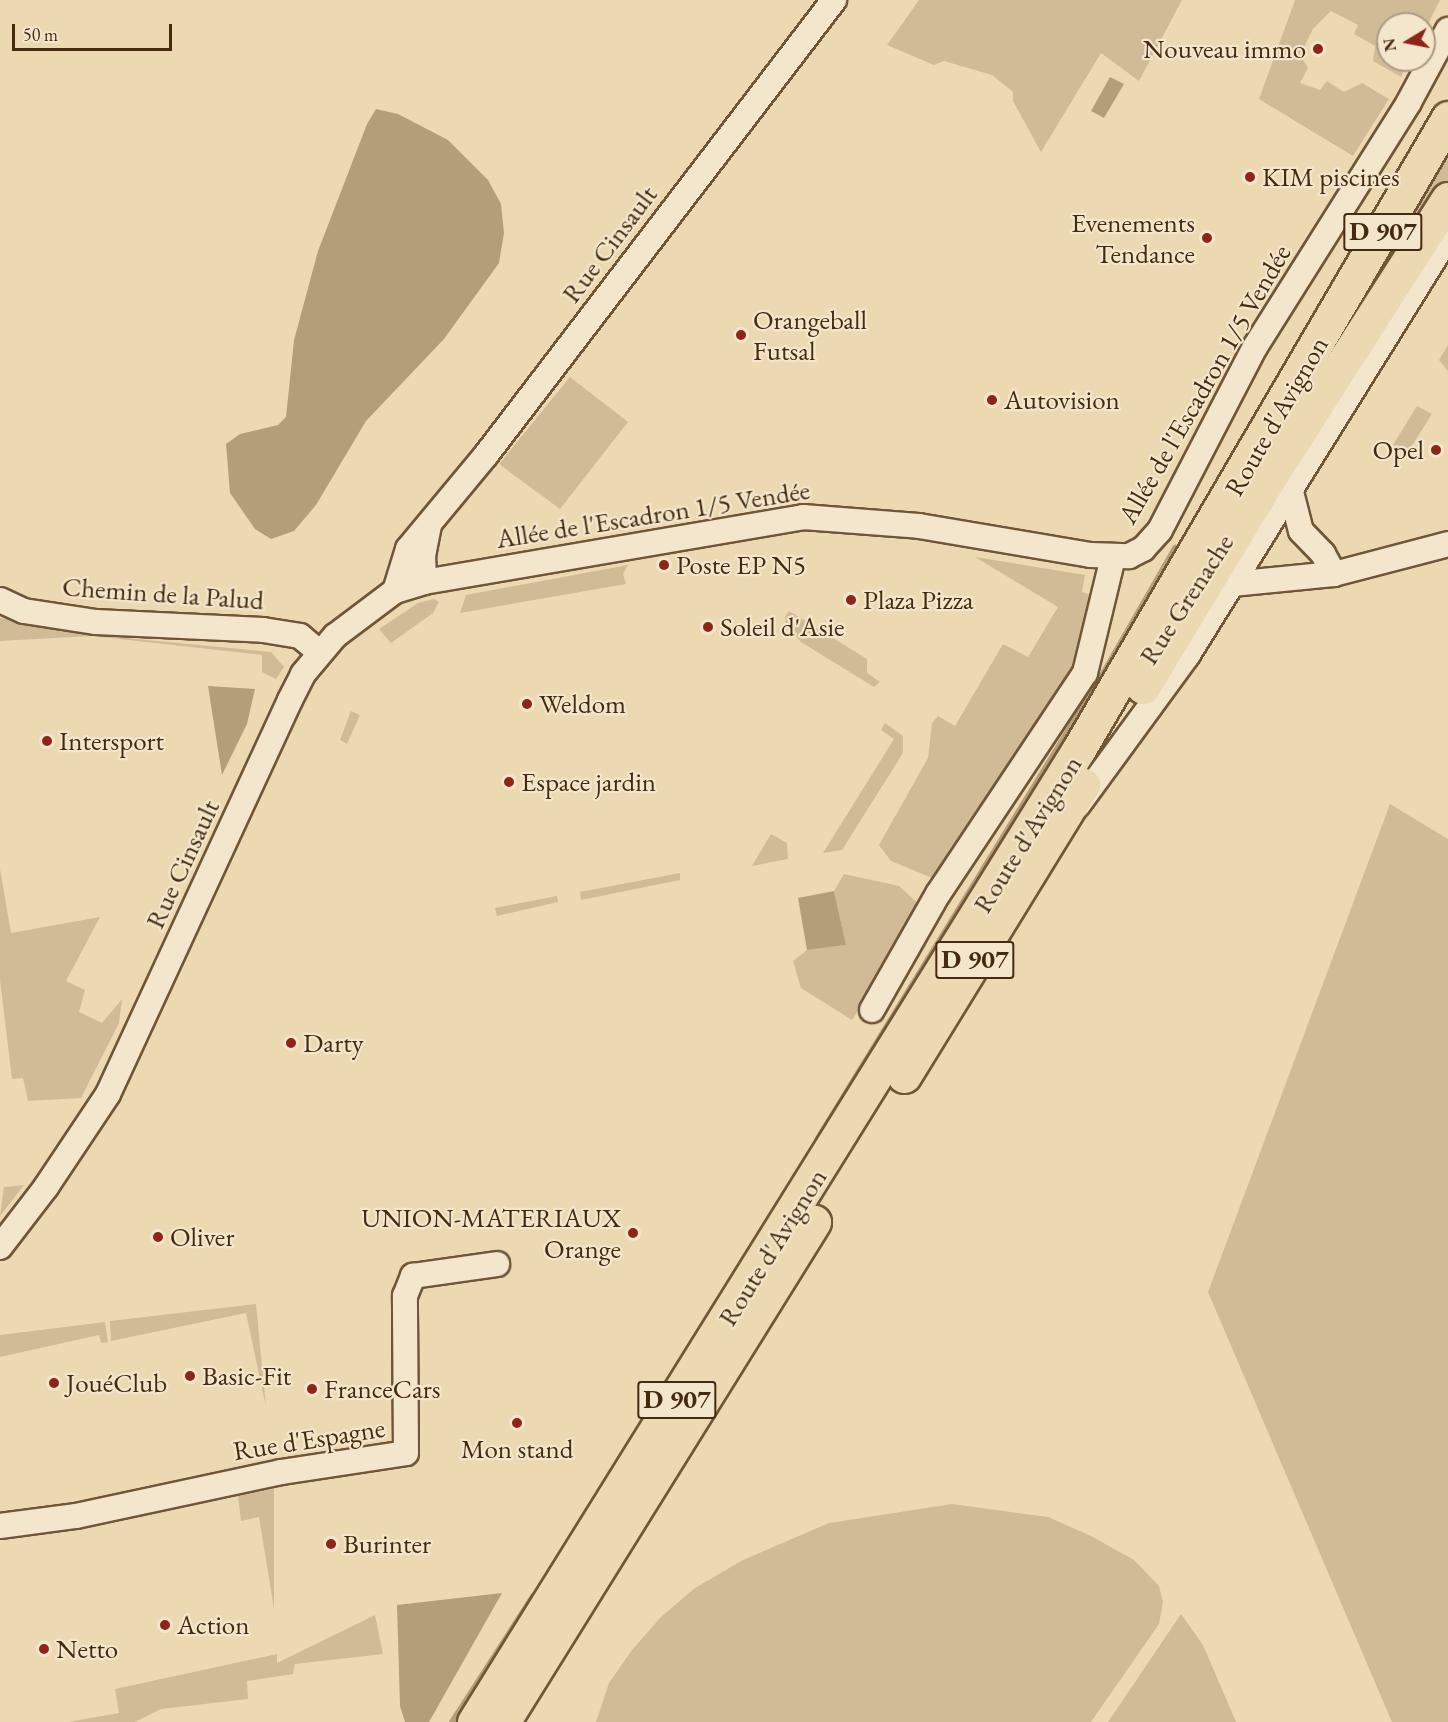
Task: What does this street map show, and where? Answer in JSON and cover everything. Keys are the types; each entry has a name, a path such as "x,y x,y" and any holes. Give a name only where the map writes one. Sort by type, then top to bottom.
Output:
{"main road":[{"name":"Route d'Avignon","path":"474,1722 1097,721 1448,118"},
{"name":"Route d'Avignon","path":"503,1722 1055,832 1277,466 1448,199"}],"street":[{"name":"Rue Cinsault","path":"0,1247 46,1187 108,1094 290,700 319,652 394,591 401,562 429,522 486,455 834,0"},
{"name":"Allée de l'Escadron 1/5 Vendée","path":"394,591 424,582 803,517 919,526 1113,557 1129,556 1143,549 1160,530 1255,347 1409,102 1448,30"},
{"name":"Rue Grenache","path":"1055,832 1104,774 1232,584 1448,236"},
{"path":"1290,488 1301,531 1323,554 1334,574"},
{"path":"424,582 423,555 429,522"},
{"path":"1232,584 1334,574 1448,544"},
{"path":"872,1010 939,894 1085,673 1113,557"},
{"name":"Chemin de la Palud","path":"0,600 24,611 96,622 263,630 300,636 319,652"},
{"name":"Rue d'Espagne","path":"0,1526 76,1516 281,1472 406,1453 405,1296 413,1276 497,1264"}],"shaded area":[{"path":"919,0 1182,0 1139,81 1101,53 1041,152 1013,101 1013,92 992,75 944,61 934,65 887,45"},
{"path":"1295,0 1440,0 1434,12 1376,12 1376,63 1373,61 1375,46 1354,34 1358,25 1331,11 1313,29 1300,55 1308,68 1300,83 1320,90 1327,81 1344,92 1362,83 1389,99 1353,156 1259,99"},
{"path":"1392,72 1403,72 1401,77"},
{"path":"1110,77 1124,84 1104,118 1091,111"},
{"path":"376,109 398,114 448,140 488,180 501,204 504,233 499,263 444,339 366,421 316,505 294,531 271,539 255,529 230,493 226,444 240,434 278,425 286,417 294,340 318,251 367,124"},
{"path":"1448,143 1448,183 1296,401"},
{"path":"1448,345 1448,371 1439,360"},
{"path":"570,377 628,422 560,509 499,464"},
{"path":"1417,406 1432,414 1406,455 1393,445"},
{"path":"975,557 1085,575 1082,592 1094,596 1072,673 937,880 891,861 879,845 928,758 932,723 938,716 955,726 1003,644 1028,657 1058,607"},
{"path":"628,565 623,574 626,584 460,613 466,595"},
{"path":"434,599 439,602 433,613 391,643 379,629 418,603"},
{"path":"789,611 867,659 867,673 880,682 874,687 801,642 787,627 785,617"},
{"path":"0,618 116,637 271,652 284,667 276,679 262,672 262,655 92,636 0,641"},
{"path":"208,686 255,689 247,724 222,775"},
{"path":"351,711 360,715 347,744 340,740"},
{"path":"885,723 903,736 903,753 842,850 823,853 894,739 881,730"},
{"path":"1390,804 1448,839 1448,1722 1392,1722 1208,1292"},
{"path":"771,834 787,843 788,859 752,866"},
{"path":"0,869 11,933 100,917 66,981 85,990 79,1012 102,1023 122,999 119,1023 81,1098 28,1101 23,1078 12,1079 0,980"},
{"path":"680,873 680,880 581,900 580,892"},
{"path":"844,874 899,886 923,908 852,1020 801,988 793,961 807,950 846,945 834,891"},
{"path":"834,891 846,945 807,950 798,898"},
{"path":"557,896 558,902 497,916 495,908"},
{"path":"24,1185 0,1216 4,1187"},
{"path":"256,1304 266,1407 246,1313 111,1341 110,1321"},
{"path":"105,1322 108,1342 101,1343 99,1335 0,1357 0,1335"},
{"path":"274,1489 274,1609 259,1517 241,1521 238,1496"},
{"path":"952,1504 1048,1517 1091,1536 1134,1560 1159,1586 1163,1602 1159,1624 1091,1722 596,1722 609,1683 632,1650 661,1617 695,1588 743,1560 829,1523"},
{"path":"502,1593 429,1722 405,1722 400,1706 397,1605"},
{"path":"1181,1614 1203,1645 1236,1722 1108,1722"},
{"path":"375,1615 383,1654 295,1664 293,1674 247,1681 248,1699 161,1709 135,1722 68,1722 119,1713 115,1689 277,1654 277,1663"}],"waterway":[{"path":"818,1138 1101,677 1175,548"},
{"path":"452,1722 533,1596"}],"place":[{"name":"Nouveau immo","path":"1318,49"},
{"name":"KIM piscines","path":"1250,177"},
{"name":"Evenements Tendance","path":"1207,238"},
{"name":"Orangeball Futsal","path":"741,335"},
{"name":"Autovision","path":"992,400"},
{"name":"Opel","path":"1436,450"},
{"name":"Poste EP N5","path":"664,565"},
{"name":"Plaza Pizza","path":"851,600"},
{"name":"Soleil d'Asie","path":"708,627"},
{"name":"Weldom","path":"527,704"},
{"name":"Intersport","path":"47,741"},
{"name":"Espace jardin","path":"509,782"},
{"name":"Darty","path":"291,1043"},
{"name":"UNION-MATERIAUX Orange","path":"633,1233"},
{"name":"Oliver","path":"158,1237"},
{"name":"Basic-Fit","path":"190,1376"},
{"name":"JouéClub","path":"54,1383"},
{"name":"FranceCars","path":"312,1389"},
{"name":"Mon stand","path":"517,1423"},
{"name":"Burinter","path":"331,1544"},
{"name":"Action","path":"165,1625"},
{"name":"Netto","path":"44,1649"}]}
